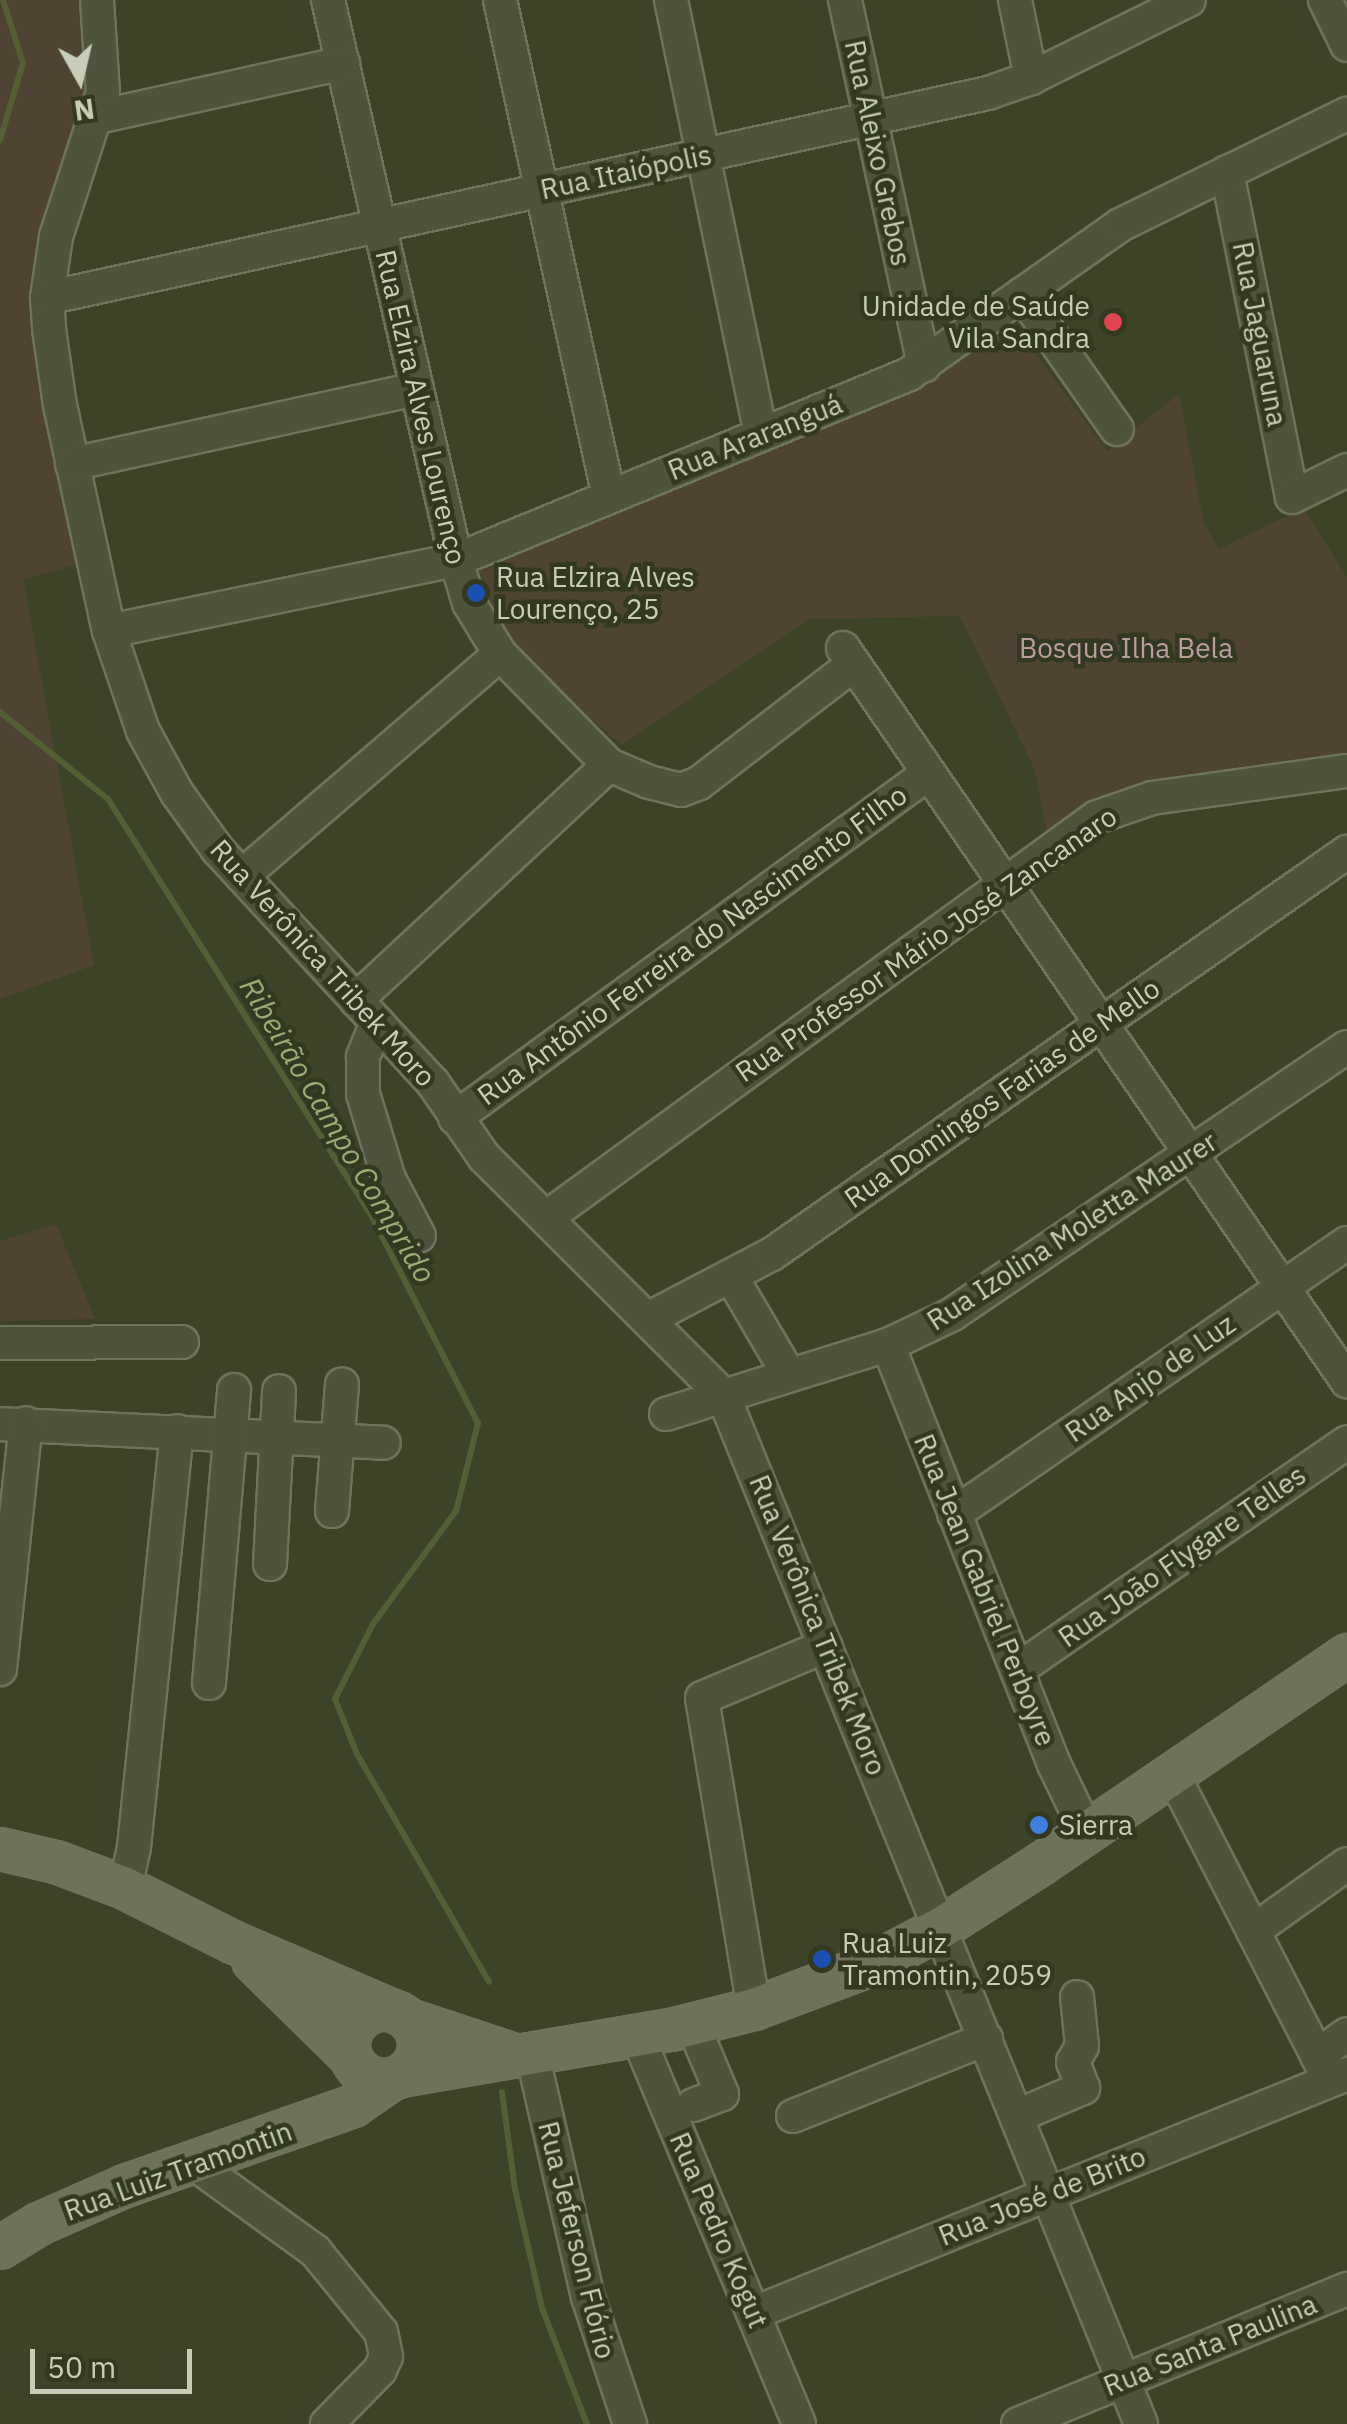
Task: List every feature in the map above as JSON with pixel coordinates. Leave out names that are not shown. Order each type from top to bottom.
[{"type":"main road","points":[[235,1942],[374,2069],[524,2054],[693,2025],[754,2008],[871,1965],[941,1928],[1347,1655]]},
{"type":"main road","points":[[0,1849],[56,1862],[126,1888],[235,1942],[405,2017],[419,2050],[374,2069]]},
{"type":"main road","points":[[374,2069],[348,2044],[356,2022],[377,2010],[524,2054]]},
{"type":"main road","name":"Rua Luiz Tramontin","points":[[0,2248],[80,2204],[304,2124],[374,2069]]},
{"type":"street","name":"Rua Verônica Tribek Moro","points":[[97,0],[104,70],[98,116],[56,237],[47,298],[54,366],[72,464],[109,631],[131,701],[160,762],[197,822],[242,876],[433,1083],[484,1157],[723,1394],[1141,2424]]},
{"type":"street","name":"Rua Elzira Alves Lourenço","points":[[328,0],[469,603],[500,654],[610,765]]},
{"type":"street","points":[[500,0],[609,497]]},
{"type":"street","points":[[671,0],[762,434]]},
{"type":"street","name":"Rua Aleixo Grebos","points":[[845,0],[924,366]]},
{"type":"street","points":[[1015,0],[1031,78]]},
{"type":"street","name":"Rua Itaiópolis","points":[[47,298],[988,93],[1031,78],[1189,0]]},
{"type":"street","points":[[1326,0],[1347,45]]},
{"type":"street","points":[[98,116],[342,62]]},
{"type":"street","name":"Rua Araranguá","points":[[109,631],[456,560],[762,434],[924,366],[1120,225],[1347,114]]},
{"type":"street","name":"Rua Jaguaruna","points":[[1227,172],[1292,496],[1347,470]]},
{"type":"street","points":[[1022,294],[1117,429]]},
{"type":"street","points":[[72,464],[417,389]]},
{"type":"street","points":[[242,876],[500,654]]},
{"type":"street","points":[[418,1236],[389,1180],[363,1094],[366,1011],[610,765],[659,785],[691,788],[849,656],[1347,1381]]},
{"type":"street","name":"Rua Professor Mário José Zancanaro","points":[[546,1218],[1097,817],[1134,802],[1347,771]]},
{"type":"street","name":"Rua Antônio Ferreira do Nascimento Filho","points":[[455,1118],[929,773]]},
{"type":"street","name":"Rua Domingos Farias de Mello","points":[[648,1319],[732,1278],[1347,852]]},
{"type":"street","name":"Rua Izolina Moletta Maurer","points":[[666,1414],[888,1345],[980,1298],[1347,1047]]},
{"type":"street","name":"Rua Anjo de Luz","points":[[954,1514],[1347,1243]]},
{"type":"street","points":[[732,1278],[789,1375]]},
{"type":"street","points":[[0,1343],[182,1342]]},
{"type":"street","name":"Rua Jean Gabriel Perboyre","points":[[888,1345],[1016,1670],[1088,1832]]},
{"type":"street","points":[[332,1511],[342,1384]]},
{"type":"street","points":[[208,1684],[234,1390]]},
{"type":"street","points":[[270,1564],[279,1391]]},
{"type":"street","points":[[0,1669],[13,1424],[384,1444]]},
{"type":"street","points":[[126,1888],[134,1847],[177,1432]]},
{"type":"street","name":"Rua João Flygare Telles","points":[[1016,1670],[1347,1442]]},
{"type":"street","points":[[754,2008],[702,1698],[826,1646]]},
{"type":"street","points":[[1173,1775],[1331,2070]]},
{"type":"street","points":[[1254,1932],[1347,1864]]},
{"type":"street","points":[[1017,2116],[1083,2088],[1073,2062],[1082,2046],[1077,1997]]},
{"type":"street","points":[[693,2025],[722,2094],[693,2104]]},
{"type":"street","name":"Rua José de Brito","points":[[754,2313],[1048,2193],[1331,2070],[1347,2034]]},
{"type":"street","name":"Rua Pedro Kogut","points":[[638,2037],[799,2424]]},
{"type":"street","points":[[793,2116],[986,2039]]},
{"type":"street","name":"Rua Jeferson Flório","points":[[524,2054],[588,2298],[630,2424]]},
{"type":"street","points":[[192,2162],[315,2251],[381,2332],[386,2356],[380,2370],[327,2424]]},
{"type":"street","name":"Rua Santa Paulina","points":[[1018,2424],[1347,2289]]},
{"type":"green space","points":[[0,0],[85,0],[91,86],[33,298],[40,395],[80,564],[23,579],[94,965],[0,999]]},
{"type":"green space","name":"Bosque Ilha Bela","points":[[1013,323],[1107,451],[1179,394],[1204,524],[1219,549],[1303,508],[1347,577],[1347,756],[1136,785],[1047,834],[1035,770],[960,616],[809,619],[621,745],[516,653],[471,568],[920,389]]},
{"type":"green space","points":[[56,1224],[95,1319],[0,1321],[0,1241]]},
{"type":"waterway","name":"Ribeirão Campo Comprido","points":[[0,140],[23,63],[3,0]]},
{"type":"waterway","name":"Ribeirão Campo Comprido","points":[[0,712],[108,799],[372,1217],[478,1423],[456,1511],[373,1624],[335,1699],[357,1754],[489,1982]]},
{"type":"waterway","name":"Ribeirão Campo Comprido","points":[[502,2092],[515,2189],[542,2308],[587,2424]]},
{"type":"place","name":"Unidade de Saúde Vila Sandra","points":[[1113,322]]},
{"type":"place","name":"Rua Elzira Alves Lourenço, 25","points":[[476,593]]},
{"type":"place","name":"Sierra","points":[[1039,1825]]},
{"type":"place","name":"Rua Luiz Tramontin, 2059","points":[[822,1959]]}]
